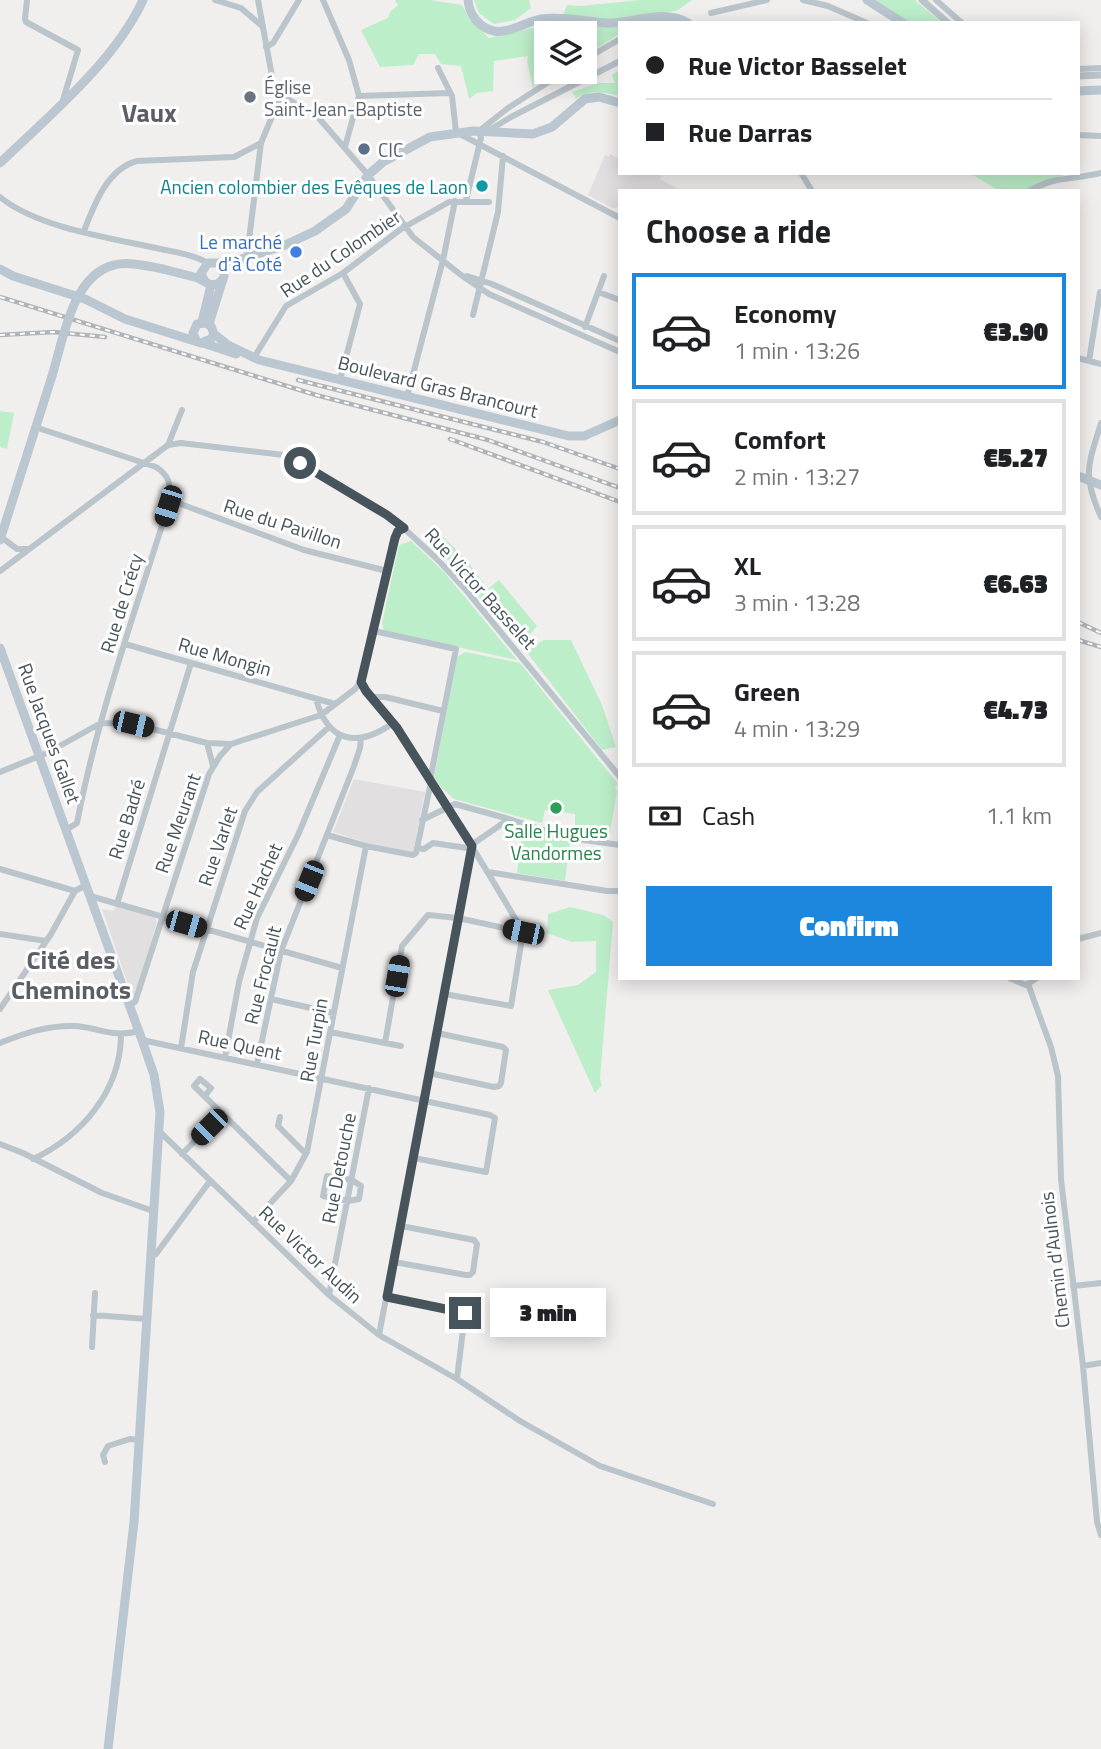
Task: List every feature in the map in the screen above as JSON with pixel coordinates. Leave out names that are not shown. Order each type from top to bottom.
[{"type":"main road","points":[[0,172],[1,162],[102,62],[134,19],[143,0]]},
{"type":"main road","points":[[468,0],[474,19],[494,31],[547,19],[618,22]]},
{"type":"main road","points":[[867,0],[900,21]]},
{"type":"main road","points":[[625,21],[666,16],[682,21]]},
{"type":"main road","points":[[1080,91],[1101,90]]},
{"type":"main road","points":[[0,269],[13,276],[85,299],[125,318],[170,332],[211,339],[208,327],[208,284],[201,275],[247,256],[291,243],[333,220],[346,209],[368,175],[383,162],[430,137],[456,132],[479,135],[539,133],[552,127],[585,99],[600,97],[618,102]]},
{"type":"main road","points":[[1,539],[76,301],[87,282],[100,271],[126,263],[166,270],[208,284],[218,284],[217,268]]},
{"type":"main road","points":[[166,270],[217,268]]},
{"type":"main road","points":[[197,337],[208,327],[217,268]]},
{"type":"main road","points":[[208,327],[223,342],[252,358]]},
{"type":"main road","points":[[197,337],[252,358]]},
{"type":"main road","name":"Boulevard Gras Brancourt","points":[[252,358],[569,436],[584,436],[618,421]]},
{"type":"main road","points":[[1080,477],[1101,485]]},
{"type":"main road","name":"Rue Jacques Gallet","points":[[0,648],[141,1035],[158,1097],[160,1132],[139,1440],[122,1639],[108,1749]]},
{"type":"street","points":[[27,0],[24,19],[26,22],[78,50],[63,100]]},
{"type":"street","points":[[215,0],[241,8],[262,26]]},
{"type":"street","points":[[258,0],[272,82],[281,95],[314,113],[345,147],[413,237],[461,275],[618,340]]},
{"type":"street","points":[[266,47],[273,43],[299,0]]},
{"type":"street","points":[[323,0],[349,60],[359,96],[345,147]]},
{"type":"street","points":[[710,13],[768,0]]},
{"type":"street","points":[[803,0],[828,6],[862,21]]},
{"type":"street","points":[[922,0],[946,21]]},
{"type":"street","points":[[936,0],[960,21]]},
{"type":"street","points":[[597,52],[618,40]]},
{"type":"street","points":[[479,135],[618,62]]},
{"type":"street","points":[[438,68],[452,96],[456,132]]},
{"type":"street","points":[[1080,69],[1101,68]]},
{"type":"street","points":[[1080,76],[1101,75]]},
{"type":"street","points":[[466,200],[479,135],[508,108],[546,84]]},
{"type":"street","points":[[359,96],[449,93]]},
{"type":"street","points":[[247,256],[261,143],[281,95]]},
{"type":"street","points":[[479,135],[503,156],[618,217]]},
{"type":"street","points":[[1080,135],[1101,136]]},
{"type":"street","points":[[84,231],[97,198],[124,164],[137,161],[234,157],[261,143]]},
{"type":"street","points":[[473,315],[498,212],[503,156]]},
{"type":"street","points":[[1034,189],[1056,179],[1101,173]]},
{"type":"street","points":[[0,197],[18,210],[36,217],[131,243],[197,256],[217,268]]},
{"type":"street","points":[[407,397],[443,260],[455,201]]},
{"type":"street","name":"Rue du Colombier","points":[[252,358],[286,306],[343,273],[405,226],[449,202],[489,202]]},
{"type":"street","points":[[340,380],[360,304],[343,273]]},
{"type":"street","points":[[582,335],[604,276]]},
{"type":"street","points":[[481,284],[618,351]]},
{"type":"street","points":[[598,292],[618,299]]},
{"type":"street","points":[[1089,361],[1100,292]]},
{"type":"street","points":[[1080,359],[1101,364]]},
{"type":"street","points":[[0,570],[168,445],[182,410]]},
{"type":"street","points":[[1101,423],[1087,472],[1091,494],[1101,517]]},
{"type":"street","points":[[35,427],[146,463],[166,474],[170,485],[170,500]]},
{"type":"street","name":"Rue Victor Basselet","points":[[168,445],[181,443],[285,455],[387,515],[437,559],[466,590],[618,775]]},
{"type":"street","name":"Rue du Pavillon","points":[[170,500],[304,550],[387,571]]},
{"type":"street","name":"Rue de Crécy","points":[[66,830],[77,823],[101,723],[170,500]]},
{"type":"street","points":[[0,772],[39,756],[101,723],[133,724],[207,743],[231,744],[321,715],[361,682],[396,534],[404,528]]},
{"type":"street","points":[[1,539],[17,549],[29,549]]},
{"type":"street","points":[[327,835],[413,855],[417,848],[456,649],[374,631]]},
{"type":"street","name":"Rue Mongin","points":[[125,644],[335,704]]},
{"type":"street","name":"Rue Badré","points":[[117,904],[191,663]]},
{"type":"street","points":[[361,682],[393,723],[448,807],[523,932],[511,1006],[444,993]]},
{"type":"street","points":[[371,697],[386,697],[443,711]]},
{"type":"street","points":[[316,698],[321,715],[329,727],[340,734],[361,739],[378,733],[393,723]]},
{"type":"street","name":"Rue Varlet","points":[[181,1048],[193,972],[248,804],[257,792],[329,727]]},
{"type":"street","name":"Rue Hachet","points":[[225,1057],[249,942],[260,911],[298,835],[340,734]]},
{"type":"street","name":"Rue Frocault","points":[[257,1064],[281,951],[359,752],[361,739]]},
{"type":"street","points":[[207,743],[213,766]]},
{"type":"street","name":"Rue Meurant","points":[[130,1004],[135,1002],[213,766],[231,744]]},
{"type":"street","points":[[422,820],[456,804],[569,838],[618,845]]},
{"type":"street","points":[[417,848],[424,849],[433,843],[467,848],[509,819]]},
{"type":"street","name":"Rue Turpin","points":[[253,1222],[291,1181],[307,1152],[366,846]]},
{"type":"street","points":[[379,1335],[472,846]]},
{"type":"street","points":[[0,869],[75,891]]},
{"type":"street","points":[[488,872],[618,891]]},
{"type":"street","points":[[0,1009],[46,941],[75,891],[86,885]]},
{"type":"street","points":[[90,897],[342,968]]},
{"type":"street","points":[[384,1043],[405,942],[428,915],[458,918],[523,932]]},
{"type":"street","points":[[1080,938],[1101,933]]},
{"type":"street","points":[[0,934],[46,941]]},
{"type":"street","points":[[1013,980],[1021,984],[1035,980]]},
{"type":"street","name":"Chemin d'Aulnois","points":[[1028,984],[1051,1047],[1058,1076],[1061,1179],[1101,1534]]},
{"type":"street","points":[[271,999],[333,1013]]},
{"type":"street","points":[[0,1043],[29,1031],[53,1026],[77,1027],[121,1036],[141,1035]]},
{"type":"street","points":[[330,1032],[401,1046]]},
{"type":"street","points":[[429,1073],[499,1086],[501,1083],[505,1048],[437,1033]]},
{"type":"street","name":"Rue Quent","points":[[141,1035],[181,1048],[494,1116],[486,1172],[414,1158]]},
{"type":"street","points":[[33,1159],[49,1152],[79,1130],[105,1097],[120,1052],[121,1036]]},
{"type":"street","name":"Rue Detouche","points":[[329,1295],[369,1088]]},
{"type":"street","points":[[205,1096],[291,1181]]},
{"type":"street","points":[[183,1154],[222,1113]]},
{"type":"street","points":[[280,1117],[278,1126],[307,1152]]},
{"type":"street","name":"Rue Victor Audin","points":[[160,1132],[329,1295],[379,1335],[600,1466],[713,1504]]},
{"type":"street","points":[[0,1144],[102,1194],[153,1211]]},
{"type":"street","points":[[327,1176],[352,1180],[362,1188],[359,1199],[348,1201],[322,1195],[327,1176]]},
{"type":"street","points":[[151,1256],[156,1254],[210,1181]]},
{"type":"street","points":[[394,1262],[468,1276],[473,1272],[476,1242],[401,1226]]},
{"type":"street","points":[[1073,1286],[1101,1283]]},
{"type":"street","points":[[92,1348],[95,1293]]},
{"type":"street","points":[[387,1297],[465,1313],[457,1379]]},
{"type":"street","points":[[93,1315],[147,1319]]},
{"type":"street","points":[[1083,1366],[1101,1363]]},
{"type":"street","points":[[105,1462],[103,1455],[108,1446],[139,1440]]},
{"type":"shaded area","points":[[610,154],[618,158],[618,175],[662,175],[660,179],[678,189],[618,189],[618,207],[612,208],[588,195],[605,155],[609,157]]},
{"type":"shaded area","points":[[354,779],[425,792],[413,852],[367,843],[333,832]]},
{"type":"shaded area","points":[[115,905],[154,917],[157,922],[135,996],[132,996],[102,909],[114,911]]},
{"type":"green space","points":[[395,0],[430,0],[462,5],[469,18],[489,38],[534,27],[536,84],[533,88],[528,56],[494,61],[493,91],[477,93],[469,99],[461,66],[441,64],[435,54],[419,54],[413,65],[380,67],[361,30],[388,18],[398,5]]},
{"type":"green space","points":[[474,0],[529,0],[531,8],[515,20],[494,24],[479,13]]},
{"type":"green space","points":[[639,0],[692,0],[678,10],[618,21],[618,35],[597,48],[597,21],[561,21],[567,5]]},
{"type":"green space","points":[[874,0],[915,0],[940,21],[907,21]]},
{"type":"green space","points":[[618,71],[618,96],[597,93],[576,99],[572,92],[598,83],[615,83],[612,75]]},
{"type":"green space","points":[[973,175],[1064,175],[1043,189],[996,189]]},
{"type":"green space","points":[[0,411],[14,413],[7,449],[0,447]]},
{"type":"green space","points":[[443,537],[463,556],[488,589],[499,580],[537,626],[521,645],[429,541]]},
{"type":"green space","points":[[411,541],[444,572],[517,660],[384,631],[382,623],[399,545]]},
{"type":"green space","points":[[544,640],[571,640],[602,705],[616,747],[602,750],[526,651]]},
{"type":"green space","points":[[465,652],[520,663],[618,784],[615,787],[617,791],[609,838],[575,833],[575,814],[545,810],[542,823],[454,799],[441,787],[434,777],[457,657]]},
{"type":"green space","points":[[532,828],[570,842],[565,881],[517,873],[523,830],[529,831]]},
{"type":"green space","points":[[570,907],[603,915],[613,922],[600,1079],[602,1085],[595,1093],[548,990],[578,985],[596,972],[596,941],[572,942],[547,933],[548,914]]},
{"type":"railway","points":[[0,297],[316,395],[488,440],[618,487]]},
{"type":"railway","points":[[0,335],[54,332],[105,337]]},
{"type":"railway","points":[[298,380],[543,442],[618,468]]},
{"type":"railway","points":[[450,439],[618,501]]},
{"type":"railway","points":[[1080,623],[1101,633]]},
{"type":"railway","points":[[1080,641],[1101,647]]},
{"type":"place","name":"Église Saint-Jean-Baptiste","points":[[250,97]]},
{"type":"place","name":"CIC","points":[[364,149]]},
{"type":"place","name":"Ancien colombier des Evêques de Laon","points":[[482,186]]},
{"type":"place","name":"Le marché d'à Coté","points":[[296,252]]},
{"type":"place","name":"Salle Hugues Vandormes","points":[[556,808]]},
{"type":"district","name":"Vaux","points":[[149,112]]},
{"type":"district","name":"Cité des Cheminots","points":[[71,974]]},
{"type":"route","points":[[300,463],[404,528],[396,534],[361,682],[397,728],[472,846],[387,1297],[465,1313]]}]
